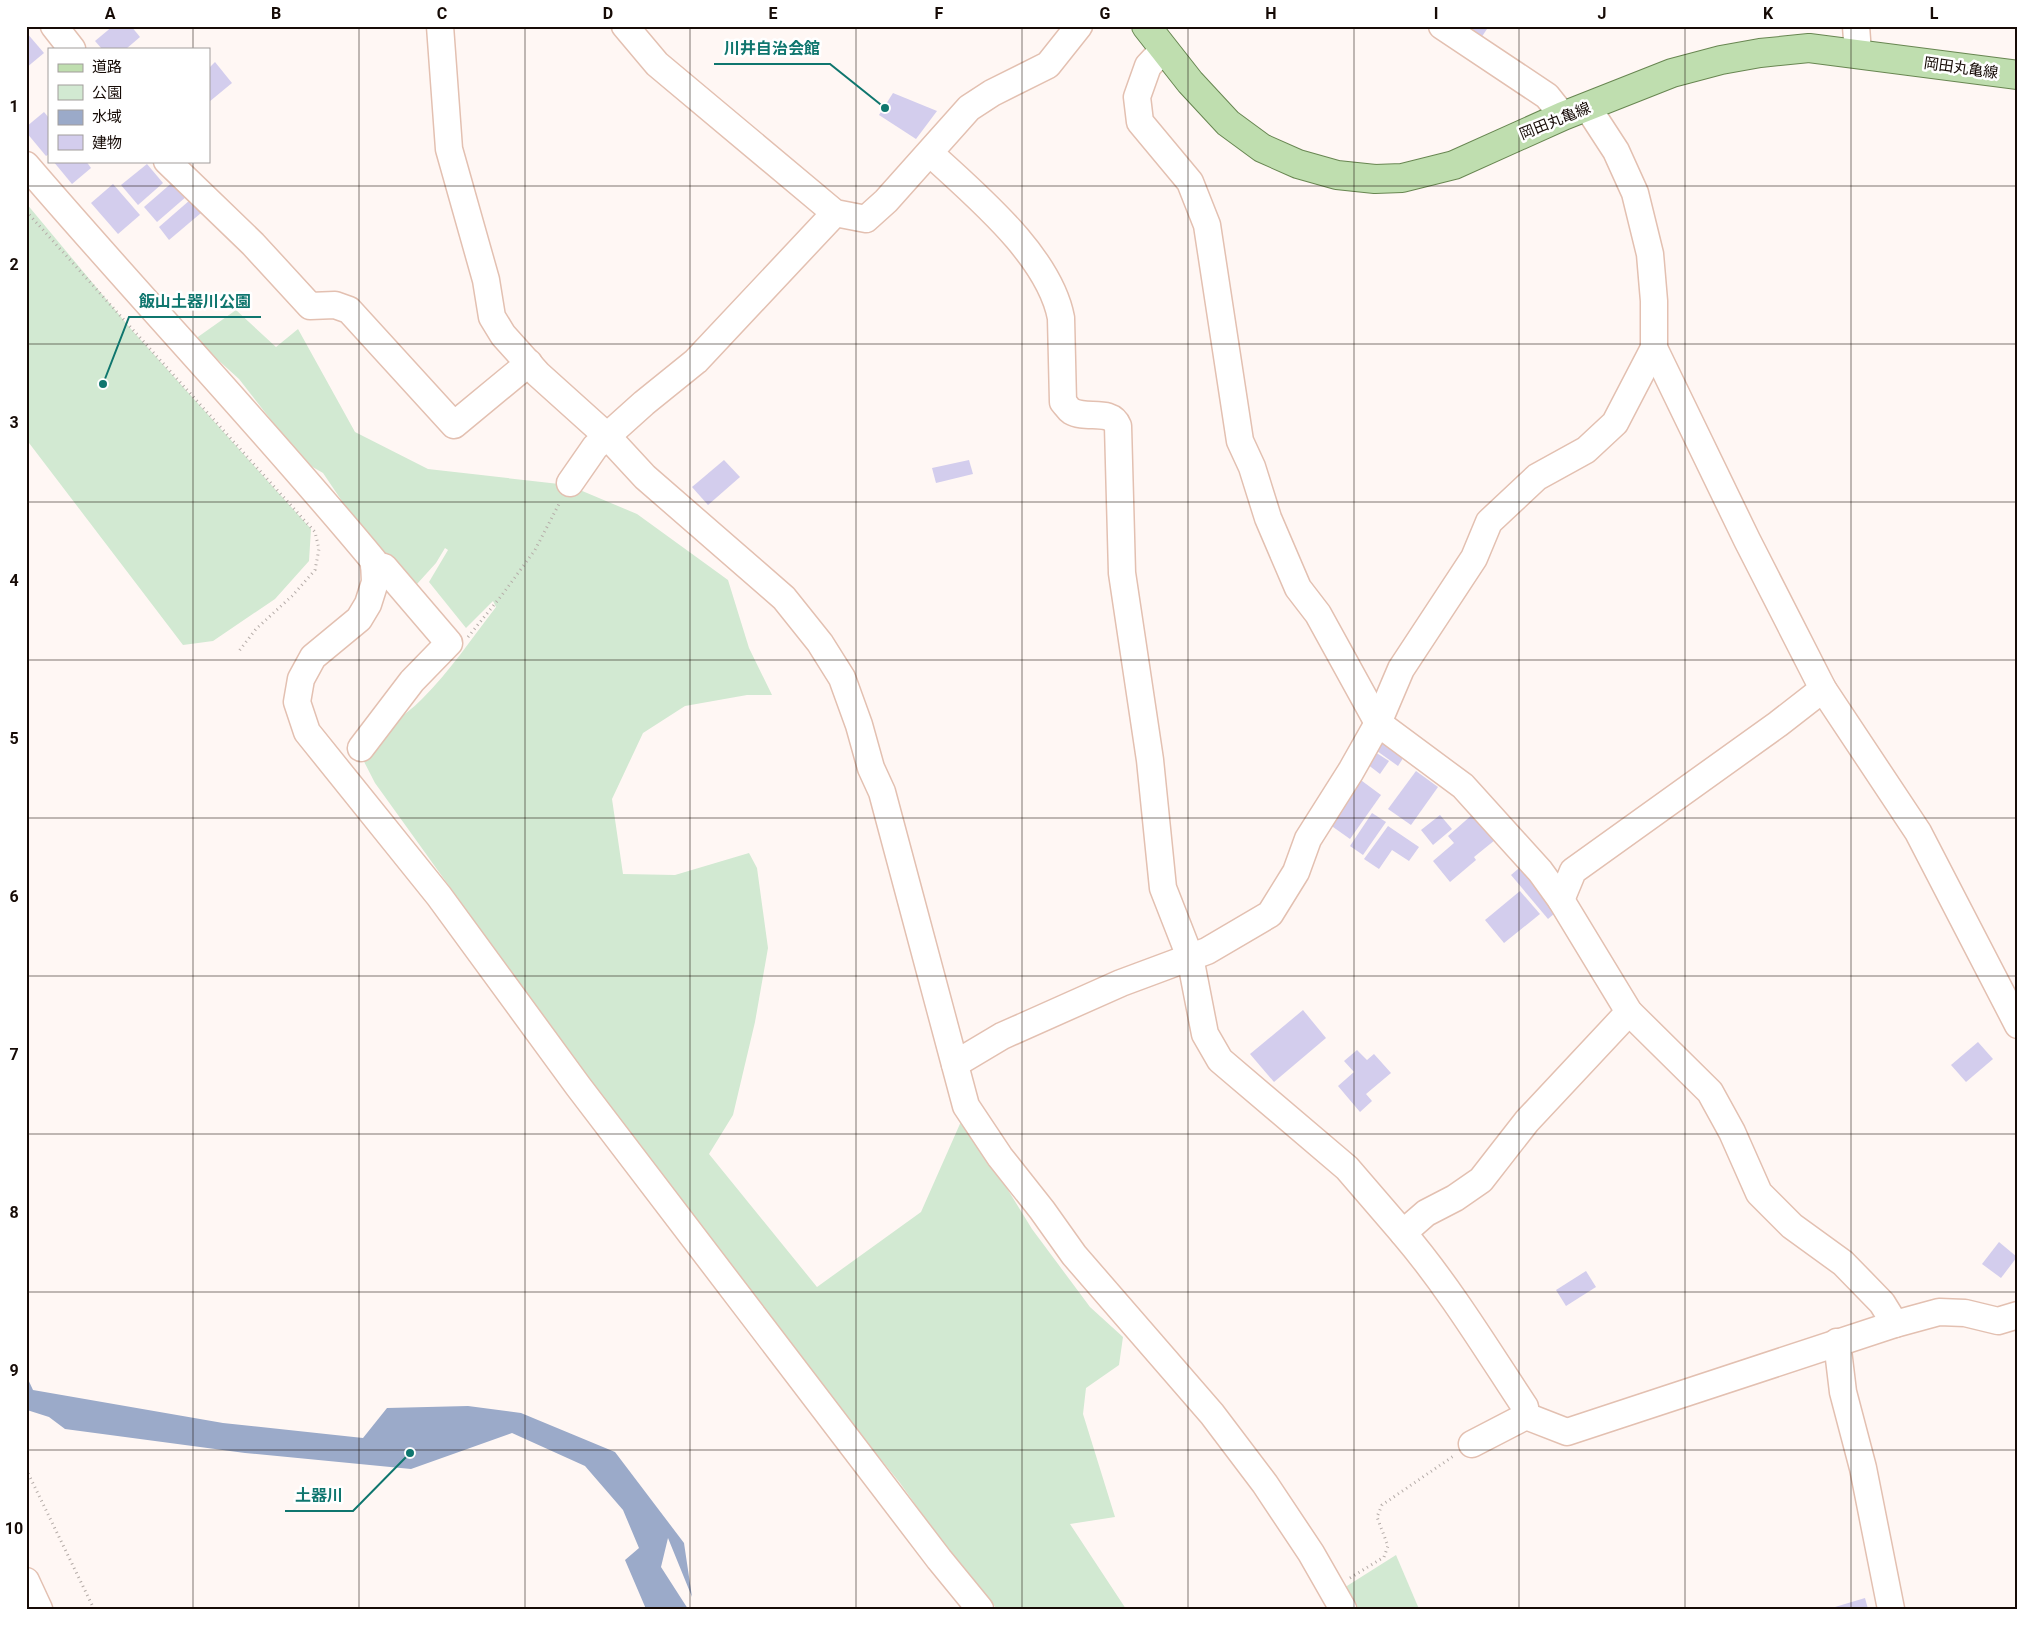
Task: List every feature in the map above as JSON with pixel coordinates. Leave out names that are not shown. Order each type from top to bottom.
[{"type":"main road","name":"岡田丸亀線","points":[[1146,26],[1163,50],[1228,123],[1262,148],[1298,164],[1337,175],[1375,179],[1402,178],[1454,165],[1672,72],[1760,53],[1809,48],[2018,75]]},
{"type":"street","points":[[54,26],[71,48]]},
{"type":"street","points":[[440,26],[449,149],[486,280],[492,317],[503,335],[529,363],[608,437],[645,478],[784,598],[820,644],[842,678],[859,724],[871,768],[882,792],[966,1106],[1000,1158],[1042,1210],[1074,1255],[1212,1414],[1265,1484],[1311,1553],[1338,1599]]},
{"type":"street","points":[[625,26],[657,64],[835,213],[866,219],[886,201],[930,153],[946,131],[969,108],[992,93],[1048,65],[1079,26]]},
{"type":"street","points":[[1442,26],[1547,96],[1575,112],[1616,151],[1635,193],[1650,254],[1654,301],[1654,348],[1822,689],[1918,832],[2018,1025]]},
{"type":"street","points":[[1856,26],[1858,53]]},
{"type":"street","points":[[1163,50],[1148,66],[1137,96],[1140,122],[1190,182],[1207,226],[1240,441],[1252,467],[1268,518],[1298,588],[1318,614],[1378,723],[1463,786],[1540,872],[1561,900],[1629,1012],[1710,1092],[1732,1132],[1759,1193],[1792,1226],[1843,1263],[1882,1303],[1895,1324]]},
{"type":"street","points":[[930,153],[1020,240],[1059,304],[1063,402],[1071,411],[1089,416],[1109,416],[1115,420],[1118,426],[1122,573],[1150,760],[1163,888],[1190,957],[1205,1034],[1220,1060],[1348,1168],[1423,1256],[1525,1407],[1526,1416]]},
{"type":"street","points":[[168,162],[253,244],[310,306],[335,305],[349,310],[454,425],[529,363]]},
{"type":"street","points":[[26,165],[101,252],[257,422],[374,561],[375,582],[368,604],[359,619],[313,657],[301,679],[297,702],[307,732],[439,896],[578,1086],[927,1544],[980,1609]]},
{"type":"street","points":[[570,483],[595,447],[644,403],[696,362],[835,213]]},
{"type":"street","points":[[954,1064],[1002,1036],[1120,983],[1207,950],[1270,914],[1296,872],[1308,839],[1351,771],[1378,723],[1401,669],[1474,558],[1489,522],[1537,477],[1586,450],[1615,423],[1654,348]]},
{"type":"street","points":[[361,748],[412,681],[449,643],[384,567],[374,565]]},
{"type":"street","points":[[1561,900],[1573,871],[1778,724],[1822,689]]},
{"type":"street","points":[[1403,1233],[1426,1213],[1455,1198],[1480,1180],[1527,1121],[1629,1012]]},
{"type":"street","points":[[1472,1444],[1526,1416],[1567,1432],[1837,1342],[1939,1312],[1965,1313],[1998,1321],[2018,1315]]},
{"type":"street","points":[[1837,1342],[1843,1392],[1862,1468],[1891,1609]]},
{"type":"street","points":[[26,1581],[39,1609]]},
{"type":"path","points":[[26,211],[315,532],[319,549],[315,570],[292,596],[256,629],[239,651]]},
{"type":"path","points":[[471,635],[535,550],[570,483]]},
{"type":"path","points":[[1338,1599],[1384,1557],[1388,1546],[1377,1517],[1382,1505],[1472,1444]]},
{"type":"path","points":[[26,1469],[94,1609]]},
{"type":"green space","points":[[26,203],[131,329],[311,529],[309,561],[275,599],[213,641],[183,645],[26,439]]},
{"type":"green space","points":[[236,310],[276,347],[298,329],[355,432],[428,469],[568,485],[637,514],[728,580],[749,648],[772,695],[747,695],[685,706],[643,733],[612,799],[623,874],[675,875],[749,853],[757,868],[768,948],[755,1022],[733,1115],[709,1154],[817,1287],[921,1212],[963,1117],[1032,1229],[1090,1307],[1123,1337],[1119,1365],[1086,1388],[1083,1414],[1115,1517],[1070,1524],[1126,1609],[997,1609],[950,1553],[900,1483],[711,1250],[375,783],[356,746],[399,719],[415,706],[451,666],[496,607],[493,601],[466,628],[429,582],[448,550],[445,548],[436,563],[417,584],[382,559],[361,535],[346,507],[323,473],[304,462],[239,379],[195,339]]},
{"type":"green space","points":[[1396,1555],[1419,1609],[1348,1609],[1339,1591]]},
{"type":"water","points":[[26,1375],[33,1390],[223,1423],[363,1438],[387,1408],[468,1406],[521,1413],[615,1452],[684,1543],[692,1597],[668,1538],[661,1567],[688,1609],[646,1609],[625,1560],[639,1548],[623,1510],[585,1466],[512,1433],[411,1469],[245,1453],[65,1429],[49,1417],[27,1410]]},
{"type":"building","points":[[113,26],[131,26],[140,37],[127,48],[101,48],[95,41]]},
{"type":"building","points":[[1464,26],[1489,26],[1481,38]]},
{"type":"building","points":[[26,32],[44,53],[26,68]]},
{"type":"building","points":[[215,62],[232,83],[210,101],[210,67]]},
{"type":"building","points":[[893,93],[937,111],[916,139],[879,115]]},
{"type":"building","points":[[44,112],[48,117],[48,155],[46,156],[26,132],[26,127]]},
{"type":"building","points":[[54,162],[87,162],[91,168],[72,184]]},
{"type":"building","points":[[147,164],[163,183],[138,205],[121,185]]},
{"type":"building","points":[[174,181],[187,196],[157,222],[144,207]]},
{"type":"building","points":[[113,184],[140,215],[118,234],[91,203]]},
{"type":"building","points":[[190,200],[201,213],[169,240],[159,227]]},
{"type":"building","points":[[724,460],[740,477],[708,505],[692,487]]},
{"type":"building","points":[[969,460],[973,474],[936,483],[932,468]]},
{"type":"building","points":[[1386,738],[1407,752],[1398,766],[1377,751]]},
{"type":"building","points":[[1375,752],[1389,761],[1380,774],[1367,764]]},
{"type":"building","points":[[1416,771],[1438,787],[1411,825],[1388,809]]},
{"type":"building","points":[[1358,778],[1381,795],[1350,839],[1326,822]]},
{"type":"building","points":[[1372,813],[1386,822],[1363,855],[1350,846]]},
{"type":"building","points":[[1473,814],[1495,840],[1474,857],[1476,860],[1450,882],[1433,861],[1454,843],[1448,836]]},
{"type":"building","points":[[1440,815],[1452,829],[1433,845],[1421,830]]},
{"type":"building","points":[[1388,826],[1419,847],[1409,861],[1392,850],[1379,869],[1364,859]]},
{"type":"building","points":[[1525,863],[1562,907],[1548,919],[1511,875]]},
{"type":"building","points":[[1520,891],[1540,914],[1504,943],[1485,920]]},
{"type":"building","points":[[1303,1010],[1326,1038],[1274,1082],[1250,1054]]},
{"type":"building","points":[[1978,1042],[1993,1059],[1966,1082],[1951,1065]]},
{"type":"building","points":[[1357,1050],[1367,1060],[1374,1054],[1391,1073],[1366,1094],[1372,1101],[1360,1112],[1338,1086],[1354,1072],[1344,1061]]},
{"type":"building","points":[[1999,1242],[2017,1257],[2001,1278],[1982,1264]]},
{"type":"building","points":[[1586,1271],[1596,1287],[1566,1306],[1556,1290]]},
{"type":"building","points":[[1865,1598],[1868,1609],[1835,1609],[1835,1607]]},
{"type":"place","name":"川井自治会館","points":[[885,108]]},
{"type":"place","name":"飯山土器川公園","points":[[103,384]]},
{"type":"place","name":"土器川","points":[[410,1453]]}]
